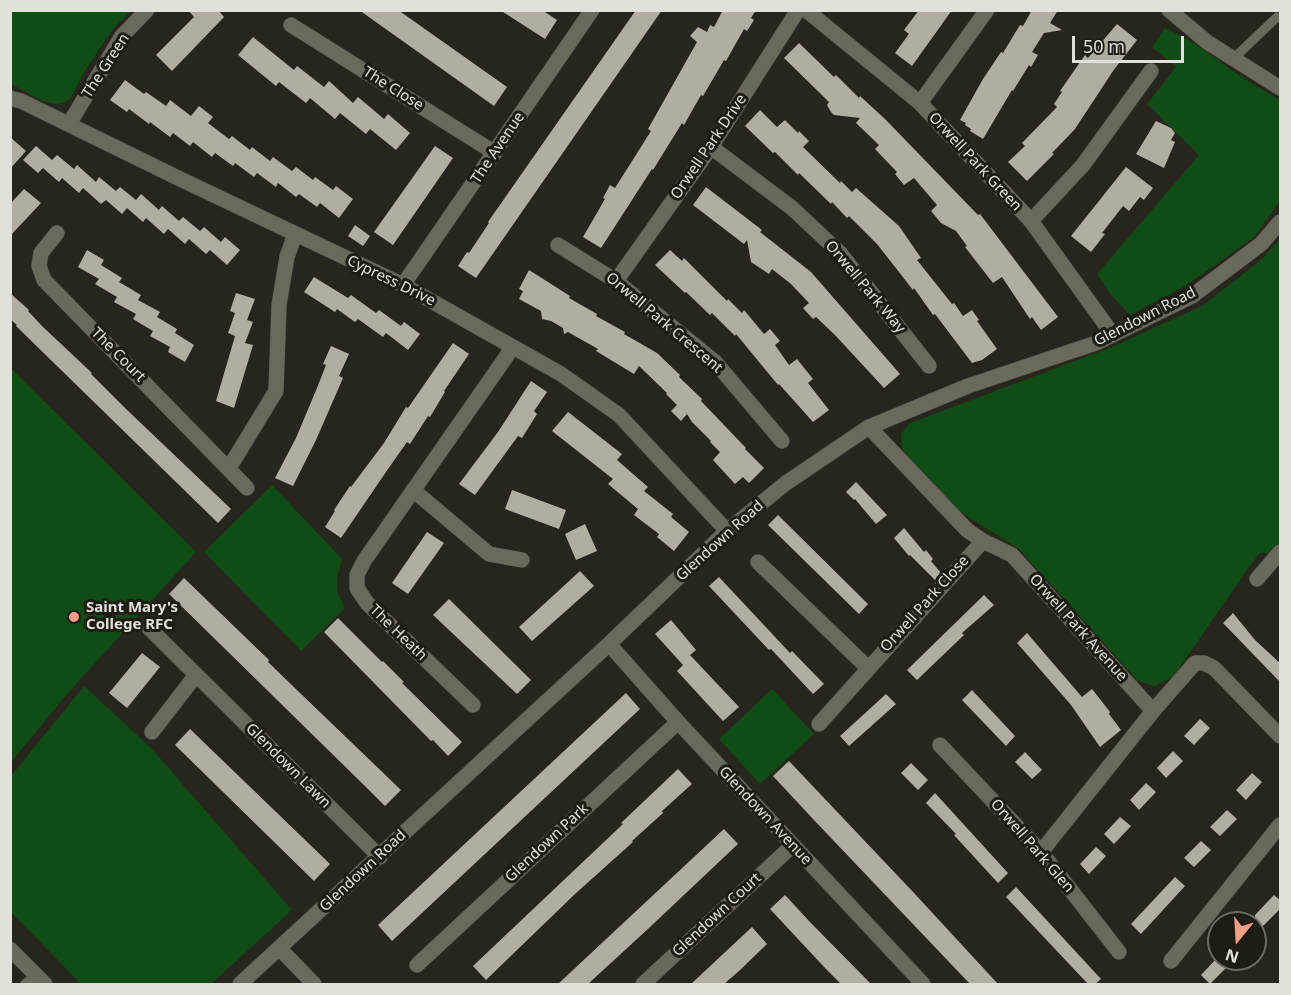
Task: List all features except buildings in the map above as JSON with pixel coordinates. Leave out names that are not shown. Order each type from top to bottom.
[{"type":"street","name":"The Green","points":[[69,124],[122,36],[147,10]]},
{"type":"street","name":"The Avenue","points":[[403,285],[592,10]]},
{"type":"street","name":"Orwell Park Drive","points":[[616,281],[711,147],[798,10]]},
{"type":"street","name":"Orwell Park Green","points":[[806,10],[920,103],[1031,221],[1113,335]]},
{"type":"street","name":"Orwell Park Green","points":[[920,103],[987,10]]},
{"type":"street","points":[[1169,10],[1207,42],[1281,88]]},
{"type":"street","name":"The Close","points":[[291,25],[495,153]]},
{"type":"street","name":"Orwell Park Green","points":[[1031,221],[1083,165],[1151,71]]},
{"type":"street","name":"Cypress Drive","points":[[10,98],[21,100],[403,285],[561,374],[618,415],[727,531]]},
{"type":"street","name":"Orwell Park Way","points":[[711,147],[792,208],[840,253],[929,366]]},
{"type":"street","name":"Glendown Road","points":[[240,984],[609,644],[727,531],[786,483],[869,427],[968,386],[1096,343],[1192,296],[1262,244],[1281,222]]},
{"type":"street","name":"The Court","points":[[57,233],[41,253],[39,266],[44,280],[247,488]]},
{"type":"street","points":[[229,468],[276,391],[279,305],[287,256],[295,234]]},
{"type":"street","name":"Orwell Park Crescent","points":[[558,245],[616,281],[715,362],[782,441]]},
{"type":"street","name":"The Heath","points":[[473,705],[367,603],[357,588],[357,575],[364,561],[513,347]]},
{"type":"street","name":"Orwell Park Avenue","points":[[869,427],[967,530],[983,541],[1012,555],[1153,711]]},
{"type":"street","points":[[413,490],[489,554],[522,560]]},
{"type":"street","name":"Orwell Park Close","points":[[819,724],[983,541]]},
{"type":"street","points":[[1257,579],[1281,552]]},
{"type":"street","points":[[758,562],[868,668]]},
{"type":"street","name":"Glendown Lawn","points":[[148,628],[380,857]]},
{"type":"street","name":"Glendown Avenue","points":[[609,644],[792,846],[922,984]]},
{"type":"street","points":[[1041,852],[1153,711],[1195,663],[1204,663],[1214,668],[1281,736]]},
{"type":"street","points":[[152,732],[196,675]]},
{"type":"street","name":"Glendown Park","points":[[417,965],[678,722]]},
{"type":"street","name":"Orwell Park Glen","points":[[940,745],[1041,852],[1119,952]]},
{"type":"street","points":[[1171,961],[1281,825]]},
{"type":"street","name":"Glendown Court","points":[[643,984],[792,846]]},
{"type":"street","points":[[279,948],[314,984]]},
{"type":"street","points":[[10,949],[35,981]]},
{"type":"lane","points":[[1233,59],[1277,17],[1281,18]]},
{"type":"green space","points":[[10,11],[131,11],[113,29],[86,69],[71,98],[63,103],[53,104],[42,101],[11,84]]},
{"type":"green space","points":[[1165,28],[1191,41],[1243,78],[1280,100],[1280,201],[1254,237],[1187,285],[1130,315],[1111,295],[1097,274],[1199,155],[1147,104],[1176,67],[1152,47]]},
{"type":"green space","points":[[1280,239],[1280,542],[1270,553],[1260,553],[1174,676],[1155,686],[1138,681],[1019,549],[962,513],[921,473],[902,448],[901,434],[910,423],[1112,347],[1202,306],[1261,260]]},
{"type":"green space","name":"Saint Mary's College RFC","points":[[11,368],[196,552],[67,694],[11,762]]},
{"type":"green space","points":[[272,485],[342,559],[337,578],[337,591],[345,608],[301,651],[204,552]]},
{"type":"green space","points":[[84,686],[152,749],[292,910],[211,984],[81,984],[11,912],[11,776]]},
{"type":"green space","points":[[772,689],[814,734],[760,784],[719,739]]},
{"type":"place","name":"Saint Mary's College RFC","points":[[74,617]]}]
